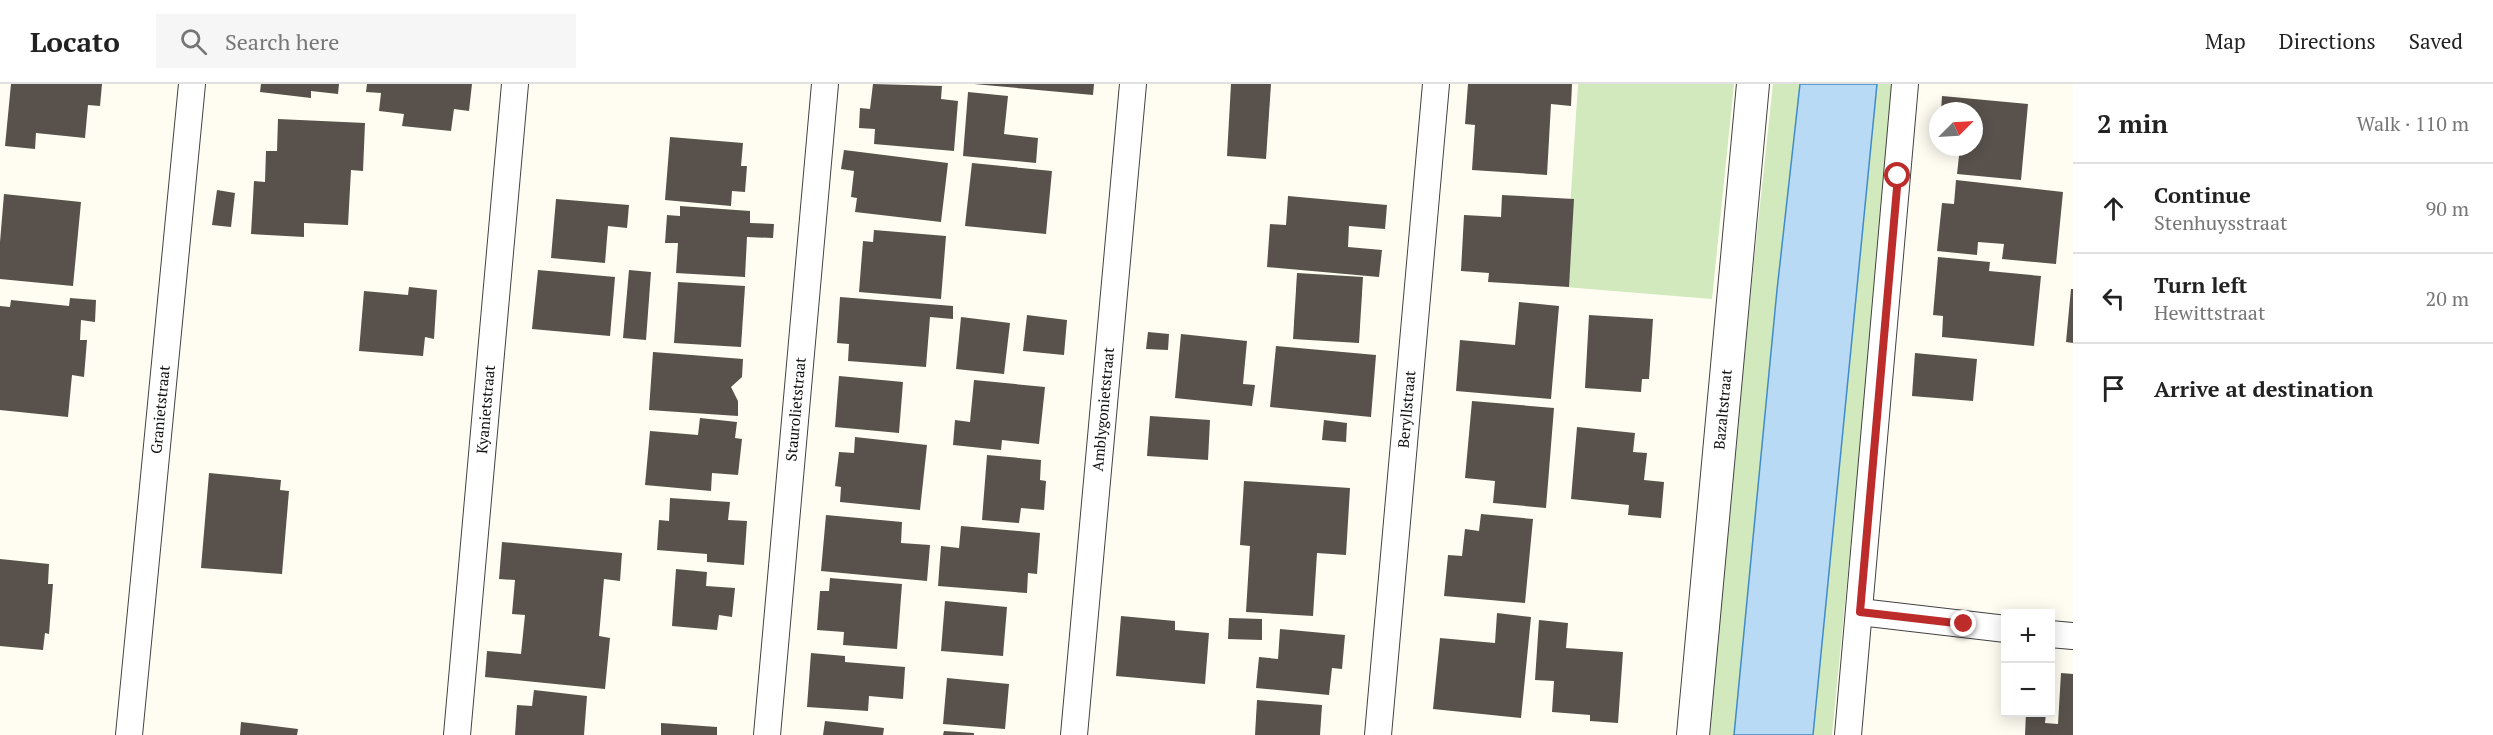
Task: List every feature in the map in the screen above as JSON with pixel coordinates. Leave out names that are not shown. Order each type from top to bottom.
[{"type":"street","name":"Granietstraat","points":[[129,735],[192,84]]},
{"type":"street","name":"Kyanietstraat","points":[[457,735],[515,84]]},
{"type":"street","name":"Staurolietstraat","points":[[767,735],[825,84]]},
{"type":"street","name":"Amblygonietstraat","points":[[1074,735],[1133,84]]},
{"type":"street","name":"Beryllstraat","points":[[1378,735],[1436,84]]},
{"type":"street","name":"Bazaltstraat","points":[[1693,735],[1753,84]]},
{"type":"street","points":[[1848,735],[1905,84]]},
{"type":"street","points":[[1860,612],[2001,628]]},
{"type":"street","points":[[2055,634],[2073,636]]},
{"type":"green space","points":[[1578,84],[1734,84],[1712,299],[1565,287]]},
{"type":"green space","points":[[1773,84],[1800,84],[1777,290],[1734,735],[1709,735],[1751,289]]},
{"type":"green space","points":[[1877,84],[1896,84],[1832,735],[1813,735]]},
{"type":"water","points":[[1800,84],[1877,84],[1813,735],[1734,735],[1777,290]]},
{"type":"building","points":[[11,84],[102,84],[100,106],[88,105],[85,138],[36,133],[35,149],[5,146]]},
{"type":"building","points":[[261,84],[339,84],[338,94],[311,91],[311,98],[260,92]]},
{"type":"building","points":[[367,84],[472,84],[469,111],[454,109],[451,131],[402,126],[404,114],[379,111],[381,93],[366,92]]},
{"type":"building","points":[[873,84],[942,86],[941,99],[958,101],[954,151],[874,144],[875,129],[859,128],[860,108],[870,109]]},
{"type":"building","points":[[974,84],[1094,84],[1093,95]]},
{"type":"building","points":[[1231,84],[1271,84],[1266,159],[1227,156]]},
{"type":"building","points":[[1468,84],[1572,84],[1571,106],[1551,104],[1547,175],[1472,170],[1475,125],[1465,124]]},
{"type":"building","points":[[968,92],[1008,96],[1004,134],[1038,138],[1036,163],[963,156]]},
{"type":"building","points":[[1942,96],[2028,104],[2021,180],[1957,174],[1959,156],[1983,156],[1983,102],[1942,102]]},
{"type":"building","points":[[278,119],[365,123],[363,171],[351,170],[348,225],[304,223],[304,237],[251,234],[254,181],[265,182],[266,151],[277,151]]},
{"type":"building","points":[[670,137],[743,143],[741,166],[747,166],[745,192],[732,191],[731,206],[665,200]]},
{"type":"building","points":[[844,150],[948,163],[941,222],[855,212],[857,198],[851,197],[854,171],[841,169]]},
{"type":"building","points":[[972,163],[1052,171],[1046,234],[965,226]]},
{"type":"building","points":[[1956,180],[2063,192],[2056,264],[2002,259],[2004,244],[1978,242],[1977,255],[1937,251],[1942,203],[1954,204]]},
{"type":"building","points":[[217,190],[235,193],[231,227],[212,225]]},
{"type":"building","points":[[4,194],[81,202],[73,286],[0,279]]},
{"type":"building","points":[[1502,195],[1574,199],[1569,287],[1488,282],[1489,273],[1461,271],[1464,215],[1501,217]]},
{"type":"building","points":[[1288,196],[1387,205],[1385,229],[1349,226],[1348,247],[1382,250],[1379,277],[1267,267],[1270,224],[1286,225]]},
{"type":"building","points":[[556,199],[629,205],[627,228],[608,226],[605,263],[551,258]]},
{"type":"building","points":[[680,206],[750,211],[750,223],[774,224],[773,238],[747,237],[745,277],[676,273],[678,243],[665,243],[667,215],[680,216]]},
{"type":"building","points":[[874,230],[946,236],[941,299],[859,292],[863,241],[873,242]]},
{"type":"building","points":[[1938,257],[1990,262],[1989,271],[2041,276],[2034,346],[1942,337],[1943,316],[1933,315]]},
{"type":"building","points":[[538,270],[615,277],[610,336],[532,329]]},
{"type":"building","points":[[629,270],[651,272],[646,340],[623,338]]},
{"type":"building","points":[[1297,273],[1363,277],[1359,343],[1293,339]]},
{"type":"building","points":[[678,282],[745,286],[741,347],[674,343]]},
{"type":"building","points":[[409,287],[437,290],[434,339],[425,337],[423,356],[359,351],[364,291],[408,295]]},
{"type":"building","points":[[2071,289],[2073,289],[2073,343],[2066,342]]},
{"type":"building","points":[[840,297],[953,306],[953,319],[930,317],[926,367],[848,361],[849,344],[837,343]]},
{"type":"building","points":[[70,298],[96,300],[95,322],[81,320],[80,340],[87,340],[84,377],[72,375],[68,417],[0,410],[0,306],[10,307],[11,300],[69,306]]},
{"type":"building","points":[[1519,302],[1559,306],[1551,399],[1456,391],[1460,340],[1515,345]]},
{"type":"building","points":[[1027,315],[1067,320],[1064,355],[1023,351]]},
{"type":"building","points":[[1589,315],[1653,319],[1649,379],[1642,379],[1641,392],[1585,388]]},
{"type":"building","points":[[961,317],[1010,323],[1004,374],[956,369]]},
{"type":"building","points":[[1148,332],[1169,334],[1168,350],[1146,349]]},
{"type":"building","points":[[1181,334],[1247,341],[1243,384],[1255,385],[1252,406],[1175,398]]},
{"type":"building","points":[[1276,346],[1376,355],[1371,417],[1270,407]]},
{"type":"building","points":[[653,352],[743,359],[742,377],[731,387],[738,401],[738,416],[649,410]]},
{"type":"building","points":[[1915,353],[1977,359],[1973,401],[1912,396]]},
{"type":"building","points":[[839,376],[903,382],[899,433],[835,427]]},
{"type":"building","points":[[974,380],[1045,387],[1039,444],[1002,440],[1001,450],[953,445],[955,420],[970,422]]},
{"type":"building","points":[[1472,401],[1554,408],[1546,508],[1493,503],[1495,481],[1465,478]]},
{"type":"building","points":[[1150,416],[1210,420],[1208,460],[1147,456]]},
{"type":"building","points":[[700,418],[737,422],[735,438],[742,439],[738,475],[712,473],[711,491],[645,485],[650,431],[698,435]]},
{"type":"building","points":[[1324,420],[1347,423],[1346,442],[1322,440]]},
{"type":"building","points":[[1577,427],[1635,433],[1633,452],[1647,453],[1644,480],[1664,482],[1661,518],[1628,515],[1629,505],[1571,499]]},
{"type":"building","points":[[855,437],[927,445],[920,510],[840,502],[841,487],[835,486],[839,452],[854,453]]},
{"type":"building","points":[[987,455],[1041,460],[1040,480],[1046,481],[1044,510],[1021,508],[1019,523],[982,520]]},
{"type":"building","points":[[209,473],[281,480],[280,490],[289,491],[282,574],[201,568]]},
{"type":"building","points":[[1244,481],[1350,488],[1346,555],[1317,553],[1313,616],[1246,612],[1250,546],[1240,545]]},
{"type":"building","points":[[670,498],[730,502],[728,520],[747,521],[744,565],[707,562],[707,554],[657,550],[659,520],[669,521]]},
{"type":"building","points":[[1481,514],[1533,519],[1525,603],[1444,596],[1448,555],[1462,556],[1465,529],[1479,531]]},
{"type":"building","points":[[826,515],[902,522],[901,543],[930,545],[927,581],[821,571]]},
{"type":"building","points":[[961,526],[1040,533],[1037,574],[1028,573],[1027,593],[938,586],[941,546],[959,548]]},
{"type":"building","points":[[502,542],[622,553],[620,581],[604,579],[599,636],[610,638],[605,689],[485,677],[487,651],[521,654],[525,615],[512,614],[515,580],[499,579]]},
{"type":"building","points":[[0,559],[49,564],[48,584],[53,584],[49,634],[45,633],[43,650],[0,646]]},
{"type":"building","points":[[676,569],[707,572],[706,586],[735,588],[732,617],[719,615],[717,630],[672,626]]},
{"type":"building","points":[[830,578],[902,584],[897,649],[843,645],[844,632],[817,630],[820,591],[829,591]]},
{"type":"building","points":[[945,601],[1007,607],[1003,656],[941,651]]},
{"type":"building","points":[[1497,613],[1531,617],[1521,718],[1433,709],[1440,638],[1495,643]]},
{"type":"building","points":[[1121,616],[1175,621],[1175,630],[1209,633],[1205,684],[1116,676]]},
{"type":"building","points":[[1229,618],[1262,619],[1262,640],[1228,639]]},
{"type":"building","points":[[1539,620],[1568,623],[1566,648],[1623,652],[1618,723],[1590,721],[1590,715],[1552,712],[1554,681],[1535,680]]},
{"type":"building","points":[[1280,629],[1345,635],[1342,669],[1332,668],[1329,695],[1256,688],[1259,657],[1278,659]]},
{"type":"building","points":[[811,653],[845,656],[845,662],[905,667],[903,699],[869,696],[868,711],[807,707]]},
{"type":"building","points":[[2061,673],[2073,674],[2073,735],[2025,735],[2026,717],[2046,717],[2045,723],[2058,724]]},
{"type":"building","points":[[947,678],[1009,684],[1005,729],[943,724]]},
{"type":"building","points":[[534,690],[587,696],[584,735],[515,735],[517,705],[532,706]]},
{"type":"building","points":[[1257,700],[1322,705],[1320,735],[1255,735]]},
{"type":"building","points":[[825,721],[884,728],[883,735],[823,735]]},
{"type":"building","points":[[241,722],[298,729],[297,735],[240,735]]},
{"type":"building","points":[[661,723],[717,727],[717,735],[661,735]]},
{"type":"building","points":[[944,731],[974,733],[974,735],[943,735]]},
{"type":"route","points":[[1898,176],[1860,612],[1964,624]]}]
